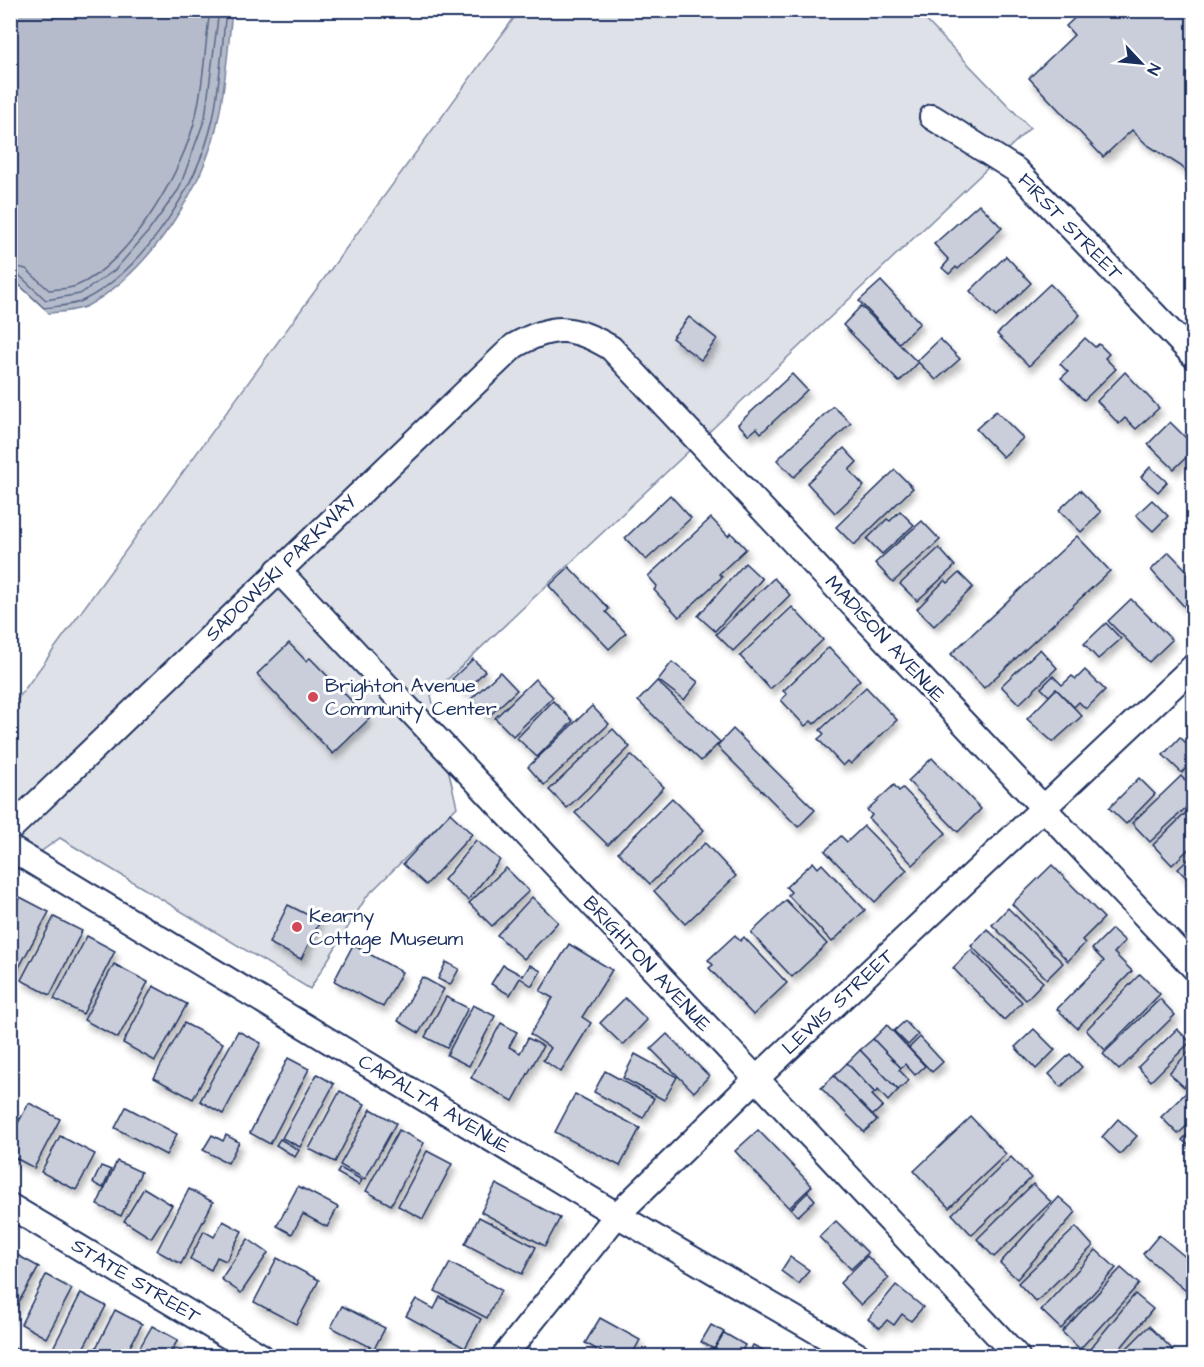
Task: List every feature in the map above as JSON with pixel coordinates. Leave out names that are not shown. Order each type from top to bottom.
[{"type":"street","name":"FIRST STREET","points":[[932,117],[1016,170],[1194,356]]},
{"type":"street","name":"SADOWSKI PARKWAY","points":[[10,829],[514,346],[538,333],[564,328]]},
{"type":"street","name":"MADISON AVENUE","points":[[564,328],[592,336],[611,348],[1194,968]]},
{"type":"street","name":"BRIGHTON AVENUE","points":[[278,570],[1017,1356]]},
{"type":"street","name":"LEWIS STREET","points":[[504,1356],[617,1215],[756,1080],[1194,666]]},
{"type":"street","name":"CAPALTA AVENUE","points":[[10,848],[617,1215],[859,1356]]},
{"type":"street","name":"STATE STREET","points":[[10,1206],[261,1356]]},
{"type":"shaded area","points":[[519,11],[917,11],[1030,128],[431,695],[457,807],[367,896],[310,989],[60,838],[11,873],[11,708]]},
{"type":"water","points":[[10,11],[232,11],[218,120],[201,173],[187,200],[152,250],[110,291],[77,310],[42,314],[11,285]]},
{"type":"pier","points":[[11,278],[51,316],[40,317],[10,289]]},
{"type":"building","points":[[1083,10],[1194,10],[1194,173],[1191,176],[1181,166],[1146,144],[1132,130],[1103,157],[1029,78],[1074,35],[1066,26]]},
{"type":"building","points":[[979,204],[1002,228],[958,269],[956,267],[949,274],[942,268],[949,260],[934,244]]},
{"type":"building","points":[[1006,256],[1031,283],[996,317],[970,291]]},
{"type":"building","points":[[881,281],[920,323],[899,343],[859,301]]},
{"type":"building","points":[[1050,284],[1080,315],[1029,366],[997,334]]},
{"type":"building","points":[[861,306],[918,363],[899,382],[843,325]]},
{"type":"building","points":[[689,317],[717,339],[701,360],[672,338]]},
{"type":"building","points":[[1085,338],[1095,347],[1099,344],[1109,354],[1105,358],[1116,369],[1084,400],[1061,378],[1068,372],[1060,364]]},
{"type":"building","points":[[940,339],[960,359],[936,380],[917,361]]},
{"type":"building","points":[[1125,372],[1159,408],[1136,429],[1125,418],[1119,424],[1097,401]]},
{"type":"building","points":[[792,374],[807,390],[761,433],[757,428],[749,435],[738,424]]},
{"type":"building","points":[[833,406],[851,423],[794,477],[777,460]]},
{"type":"building","points":[[996,411],[1023,438],[1003,457],[976,429]]},
{"type":"building","points":[[1170,422],[1194,446],[1194,450],[1174,469],[1148,444]]},
{"type":"building","points":[[844,448],[857,462],[849,470],[864,486],[835,513],[807,483]]},
{"type":"building","points":[[1150,467],[1167,482],[1158,492],[1141,477]]},
{"type":"building","points":[[895,470],[913,488],[854,545],[836,527]]},
{"type":"building","points":[[1080,490],[1101,512],[1081,532],[1059,510]]},
{"type":"building","points":[[670,495],[691,518],[646,560],[625,538]]},
{"type":"building","points":[[1152,500],[1168,516],[1153,531],[1136,515]]},
{"type":"building","points":[[900,511],[914,525],[882,554],[867,539],[887,519],[890,521]]},
{"type":"building","points":[[711,518],[728,536],[731,533],[746,549],[719,574],[722,577],[679,617],[654,590],[657,586],[648,576]]},
{"type":"building","points":[[922,521],[940,540],[893,582],[875,563]]},
{"type":"building","points":[[1077,536],[1110,571],[984,688],[951,654]]},
{"type":"building","points":[[939,548],[955,566],[917,601],[900,584]]},
{"type":"building","points":[[1169,552],[1194,578],[1191,614],[1151,570]]},
{"type":"building","points":[[745,563],[762,579],[715,631],[698,616]]},
{"type":"building","points":[[569,567],[609,609],[606,612],[626,633],[609,649],[549,586]]},
{"type":"building","points":[[959,573],[973,587],[934,626],[917,609],[945,580],[948,583]]},
{"type":"building","points":[[774,578],[790,595],[733,651],[716,634]]},
{"type":"building","points":[[1131,599],[1172,640],[1149,662],[1108,621]]},
{"type":"building","points":[[792,607],[823,640],[770,689],[740,656]]},
{"type":"building","points":[[1106,623],[1121,639],[1098,659],[1084,644]]},
{"type":"building","name":"Brighton Avenue Community Center","points":[[289,643],[306,661],[310,658],[369,719],[333,754],[257,674]]},
{"type":"building","points":[[829,647],[860,680],[814,724],[811,721],[805,726],[781,700],[787,694],[783,691]]},
{"type":"building","points":[[1040,649],[1057,668],[1019,704],[1001,686]]},
{"type":"building","points":[[473,659],[485,671],[464,692],[452,679]]},
{"type":"building","points":[[672,662],[698,682],[684,700],[658,680]]},
{"type":"building","points":[[1085,670],[1105,690],[1086,709],[1079,702],[1074,707],[1056,689],[1049,696],[1041,688],[1053,676],[1062,685],[1072,676],[1076,679]]},
{"type":"building","points":[[500,672],[517,690],[488,717],[471,699]]},
{"type":"building","points":[[535,679],[553,697],[513,736],[495,718]]},
{"type":"building","points":[[657,681],[720,742],[701,761],[638,701]]},
{"type":"building","points":[[866,687],[897,720],[851,764],[848,761],[843,766],[818,739],[824,734],[820,730]]},
{"type":"building","points":[[1056,689],[1082,716],[1053,742],[1027,719]]},
{"type":"building","points":[[553,701],[573,721],[537,757],[517,738]]},
{"type":"building","points":[[592,706],[609,724],[544,785],[528,767]]},
{"type":"building","points":[[613,729],[630,747],[567,808],[549,790]]},
{"type":"building","points":[[733,729],[815,810],[798,827],[717,746]]},
{"type":"building","points":[[1180,737],[1194,751],[1194,768],[1189,764],[1182,773],[1163,755]]},
{"type":"building","points":[[631,755],[664,787],[608,845],[575,813]]},
{"type":"building","points":[[932,758],[981,809],[958,832],[908,781]]},
{"type":"building","points":[[1181,776],[1194,790],[1194,800],[1150,842],[1132,823]]},
{"type":"building","points":[[1139,778],[1155,794],[1126,824],[1109,808]]},
{"type":"building","points":[[894,785],[899,791],[903,788],[946,833],[913,865],[869,819],[872,815],[867,810]]},
{"type":"building","points":[[672,798],[704,830],[650,884],[618,852]]},
{"type":"building","points":[[1193,806],[1194,844],[1172,865],[1153,845]]},
{"type":"building","points":[[450,813],[472,834],[426,885],[403,864]]},
{"type":"building","points":[[864,826],[907,870],[875,902],[825,851],[841,836],[847,842]]},
{"type":"building","points":[[476,840],[500,860],[468,900],[444,880]]},
{"type":"building","points":[[705,843],[736,876],[685,924],[654,891]]},
{"type":"building","points":[[1194,854],[1194,884],[1193,885],[1178,869]]},
{"type":"building","points":[[813,862],[818,868],[822,864],[865,910],[832,942],[788,895],[791,892],[786,887]]},
{"type":"building","points":[[1052,865],[1104,918],[1082,940],[1085,943],[1068,961],[1012,904]]},
{"type":"building","points":[[506,868],[529,891],[492,926],[469,903]]},
{"type":"building","points":[[20,897],[49,912],[16,973],[10,971],[10,915]]},
{"type":"building","points":[[532,897],[558,922],[524,959],[497,935]]},
{"type":"building","points":[[786,900],[827,944],[792,977],[751,933]]},
{"type":"building","points":[[288,905],[320,921],[301,959],[269,943]]},
{"type":"building","points":[[1008,908],[1063,963],[1047,979],[992,925]]},
{"type":"building","points":[[54,917],[82,931],[50,995],[21,980]]},
{"type":"building","points":[[987,929],[1043,982],[1026,1000],[971,946]]},
{"type":"building","points":[[1112,929],[1125,941],[1114,953],[1132,971],[1077,1028],[1057,1009],[1104,961],[1092,949]]},
{"type":"building","points":[[735,935],[740,941],[744,937],[787,983],[753,1015],[709,968],[713,965],[708,960]]},
{"type":"building","points":[[87,936],[115,951],[83,1014],[54,999]]},
{"type":"building","points":[[569,944],[612,970],[582,1017],[591,1023],[561,1072],[543,1060],[551,1048],[530,1034],[553,998],[540,991]]},
{"type":"building","points":[[353,945],[402,972],[383,1007],[334,981]]},
{"type":"building","points":[[971,950],[1022,1002],[1004,1020],[953,968]]},
{"type":"building","points":[[446,962],[459,969],[450,985],[438,979]]},
{"type":"building","points":[[114,964],[148,982],[118,1038],[84,1020]]},
{"type":"building","points":[[503,965],[523,976],[530,965],[541,971],[532,986],[520,978],[510,995],[491,984]]},
{"type":"building","points":[[1140,974],[1160,994],[1105,1050],[1086,1030]]},
{"type":"building","points":[[422,977],[444,989],[419,1033],[398,1021]]},
{"type":"building","points":[[153,986],[187,1004],[155,1061],[123,1043]]},
{"type":"building","points":[[446,997],[468,1008],[447,1048],[425,1037]]},
{"type":"building","points":[[625,998],[647,1020],[623,1045],[600,1023]]},
{"type":"building","points":[[1160,999],[1175,1015],[1119,1070],[1103,1054]]},
{"type":"building","points":[[473,1005],[495,1016],[469,1066],[447,1055]]},
{"type":"building","points":[[905,1021],[918,1035],[908,1045],[894,1031]]},
{"type":"building","points":[[184,1023],[223,1043],[193,1099],[154,1078]]},
{"type":"building","points":[[501,1023],[517,1032],[509,1047],[520,1053],[528,1038],[543,1046],[513,1101],[471,1078]]},
{"type":"building","points":[[887,1025],[925,1066],[915,1075],[905,1064],[901,1068],[873,1039]]},
{"type":"building","points":[[1034,1029],[1055,1050],[1036,1069],[1015,1047]]},
{"type":"building","points":[[1177,1029],[1190,1042],[1151,1081],[1138,1067]]},
{"type":"building","points":[[238,1031],[261,1043],[223,1114],[200,1101]]},
{"type":"building","points":[[667,1034],[709,1076],[694,1092],[651,1049]]},
{"type":"building","points":[[920,1037],[943,1062],[932,1072],[909,1048]]},
{"type":"building","points":[[873,1039],[901,1068],[899,1070],[909,1080],[898,1090],[860,1050]]},
{"type":"building","points":[[1193,1047],[1194,1077],[1184,1087],[1169,1073]]},
{"type":"building","points":[[860,1050],[898,1090],[888,1101],[878,1090],[875,1093],[847,1063]]},
{"type":"building","points":[[635,1054],[677,1077],[664,1100],[623,1078]]},
{"type":"building","points":[[1070,1054],[1082,1067],[1061,1087],[1049,1074]]},
{"type":"building","points":[[288,1058],[309,1069],[270,1144],[250,1133]]},
{"type":"building","points":[[847,1063],[875,1093],[872,1095],[883,1106],[872,1116],[834,1076]]},
{"type":"building","points":[[605,1071],[654,1098],[643,1118],[594,1092]]},
{"type":"building","points":[[317,1074],[334,1084],[300,1147],[282,1138]]},
{"type":"building","points":[[834,1076],[877,1120],[864,1132],[821,1088]]},
{"type":"building","points":[[1194,1085],[1194,1119],[1178,1134],[1161,1117]]},
{"type":"building","points":[[340,1091],[365,1104],[335,1162],[309,1149]]},
{"type":"building","points":[[575,1094],[640,1128],[620,1166],[555,1132]]},
{"type":"building","points":[[29,1103],[60,1119],[34,1168],[10,1155],[10,1138]]},
{"type":"building","points":[[126,1107],[177,1134],[166,1155],[115,1128]]},
{"type":"building","points":[[371,1109],[396,1123],[365,1179],[340,1165]]},
{"type":"building","points":[[10,1113],[19,1118],[10,1134]]},
{"type":"building","points":[[971,1117],[1006,1154],[949,1208],[914,1171]]},
{"type":"building","points":[[1118,1119],[1137,1136],[1120,1154],[1102,1137]]},
{"type":"building","points":[[1194,1127],[1194,1150],[1182,1140]]},
{"type":"building","points":[[399,1130],[424,1143],[391,1205],[366,1191]]},
{"type":"building","points":[[758,1130],[812,1186],[789,1208],[735,1151]]},
{"type":"building","points":[[212,1135],[223,1141],[226,1135],[239,1142],[228,1163],[203,1150]]},
{"type":"building","points":[[60,1136],[95,1154],[76,1190],[41,1172]]},
{"type":"building","points":[[280,1139],[299,1150],[295,1157],[276,1145]]},
{"type":"building","points":[[427,1151],[452,1164],[423,1219],[398,1206]]},
{"type":"building","points":[[1011,1157],[1031,1178],[972,1235],[952,1214]]},
{"type":"building","points":[[117,1161],[141,1172],[121,1216],[97,1205]]},
{"type":"building","points":[[101,1166],[111,1170],[103,1188],[93,1183]]},
{"type":"building","points":[[340,1168],[362,1180],[359,1185],[337,1173]]},
{"type":"building","points":[[496,1184],[560,1218],[545,1246],[481,1212]]},
{"type":"building","points":[[1033,1184],[1051,1202],[994,1257],[977,1239]]},
{"type":"building","points":[[298,1186],[338,1207],[327,1227],[303,1214],[292,1234],[277,1226]]},
{"type":"building","points":[[144,1188],[172,1205],[151,1238],[124,1221]]},
{"type":"building","points":[[189,1189],[213,1202],[181,1264],[157,1251]]},
{"type":"building","points":[[808,1192],[815,1200],[798,1216],[791,1209]]},
{"type":"building","points":[[1059,1197],[1076,1212],[1017,1279],[1000,1263]]},
{"type":"building","points":[[479,1217],[536,1247],[522,1274],[465,1244]]},
{"type":"building","points":[[223,1221],[242,1231],[226,1261],[217,1257],[211,1270],[190,1259],[204,1231],[214,1237]]},
{"type":"building","points":[[836,1221],[868,1253],[851,1269],[819,1237]]},
{"type":"building","points":[[1076,1227],[1093,1246],[1036,1302],[1018,1283]]},
{"type":"building","points":[[1159,1235],[1194,1264],[1194,1279],[1185,1290],[1143,1254]]},
{"type":"building","points":[[248,1239],[268,1253],[241,1293],[221,1279]]},
{"type":"building","points":[[1096,1250],[1116,1268],[1061,1329],[1041,1310]]},
{"type":"building","points":[[10,1251],[39,1267],[10,1317]]},
{"type":"building","points":[[867,1256],[889,1278],[861,1305],[840,1283]]},
{"type":"building","points":[[790,1257],[809,1270],[799,1284],[781,1271]]},
{"type":"building","points":[[277,1258],[319,1280],[296,1324],[254,1302]]},
{"type":"building","points":[[450,1263],[501,1290],[487,1318],[435,1291]]},
{"type":"building","points":[[1121,1268],[1139,1284],[1080,1349],[1062,1332]]},
{"type":"building","points":[[46,1275],[72,1289],[46,1338],[21,1324]]},
{"type":"building","points":[[896,1285],[923,1307],[911,1321],[902,1314],[894,1325],[887,1320],[880,1328],[868,1319]]},
{"type":"building","points":[[81,1293],[106,1306],[79,1356],[64,1356],[52,1350]]},
{"type":"building","points":[[1135,1294],[1153,1309],[1114,1356],[1084,1356]]},
{"type":"building","points":[[440,1297],[481,1319],[465,1348],[406,1316],[416,1299],[434,1309]]},
{"type":"building","points":[[342,1306],[385,1328],[374,1349],[331,1327]]},
{"type":"building","points":[[115,1310],[142,1324],[125,1356],[92,1356]]},
{"type":"building","points":[[600,1318],[640,1340],[631,1356],[609,1356],[585,1343]]},
{"type":"building","points":[[711,1325],[724,1332],[714,1349],[701,1342]]},
{"type":"building","points":[[152,1326],[178,1340],[168,1356],[135,1356]]},
{"type":"building","points":[[1149,1326],[1173,1350],[1167,1356],[1119,1356]]},
{"type":"building","points":[[724,1333],[745,1345],[739,1356],[710,1356]]},
{"type":"building","points":[[753,1345],[775,1356],[747,1356]]},
{"type":"building","points":[[10,1346],[30,1356],[10,1356]]},
{"type":"building","points":[[175,1348],[192,1356],[171,1356]]},
{"type":"place","name":"Brighton Avenue Community Center","points":[[313,697]]},
{"type":"place","name":"Kearny Cottage Museum","points":[[297,927]]}]
